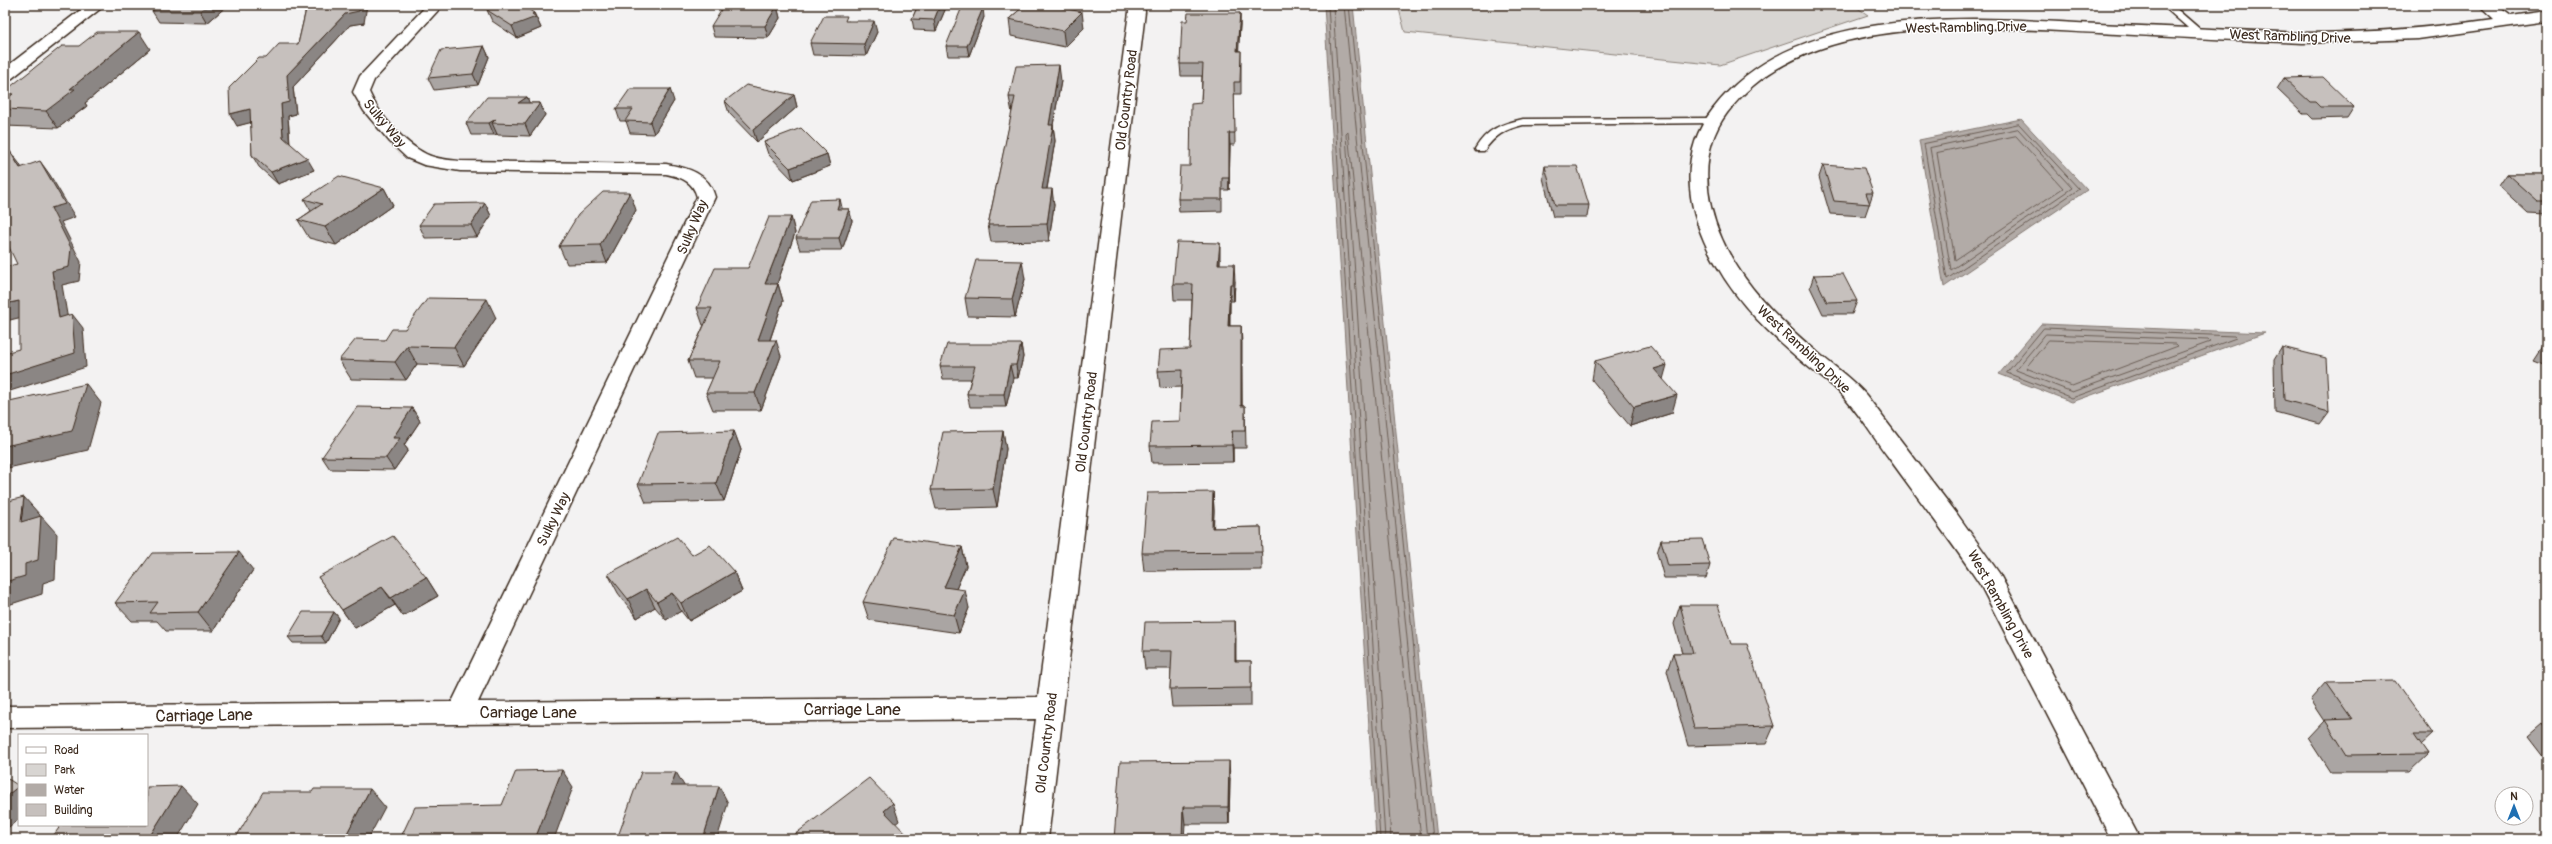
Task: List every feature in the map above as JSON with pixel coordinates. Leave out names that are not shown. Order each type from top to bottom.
[{"type":"street","points":[[5,76],[97,5]]},
{"type":"street","name":"Sulky Way","points":[[435,5],[366,79],[361,92],[366,105],[412,154],[432,163],[460,166],[666,169],[680,171],[700,181],[705,189],[706,197],[460,712]]},
{"type":"street","name":"Old Country Road","points":[[1034,839],[1137,12],[1136,5]]},
{"type":"street","points":[[2487,5],[2508,22]]},
{"type":"street","name":"West Rambling Drive","points":[[2126,839],[1990,580],[1965,541],[1850,390],[1767,318],[1739,285],[1718,253],[1704,222],[1697,177],[1700,150],[1712,121],[1723,105],[1742,86],[1774,64],[1824,44],[1858,35],[1895,28],[1952,24],[2361,38],[2418,34],[2547,16]]},
{"type":"street","name":"Carriage Lane","points":[[5,717],[1051,708]]},
{"type":"lane","points":[[2168,5],[2199,33]]},
{"type":"lane","points":[[1480,149],[1485,139],[1495,129],[1523,122],[1712,121]]},
{"type":"green space","points":[[1398,5],[1853,5],[1868,15],[1720,65],[1405,32]]},
{"type":"water","points":[[1324,5],[1353,5],[1437,839],[1376,839]]},
{"type":"water","points":[[2021,119],[2087,190],[1944,287],[1919,140]]},
{"type":"water","points":[[2041,324],[2265,333],[2072,402],[1999,374]]},
{"type":"building","points":[[160,5],[208,5],[200,11],[152,11]]},
{"type":"building","points":[[307,5],[360,5],[359,11],[345,14],[287,75],[289,102],[281,104],[283,137],[307,158],[271,172],[252,155],[250,109],[230,114],[229,88],[259,58],[266,58],[279,44],[298,44]]},
{"type":"building","points":[[499,5],[522,5],[534,13],[532,14],[536,17],[512,26],[487,10]]},
{"type":"building","points":[[724,5],[777,6],[765,26],[711,26]]},
{"type":"building","points":[[918,5],[940,5],[934,20],[912,19]]},
{"type":"building","points":[[1025,5],[1060,5],[1058,7],[1082,12],[1063,31],[1009,19]]},
{"type":"building","points":[[962,7],[983,8],[967,46],[946,46]]},
{"type":"building","points":[[1188,13],[1240,13],[1237,51],[1241,51],[1240,82],[1234,82],[1235,133],[1229,133],[1229,178],[1222,178],[1222,199],[1178,199],[1180,166],[1190,166],[1191,104],[1201,103],[1203,64],[1180,64],[1182,21],[1187,21]]},
{"type":"building","points":[[824,16],[847,16],[845,21],[874,21],[864,44],[810,43]]},
{"type":"building","points":[[97,32],[139,32],[70,89],[75,89],[46,111],[5,109],[5,100],[13,94],[5,93],[5,91],[62,46],[79,46]]},
{"type":"building","points":[[484,46],[473,74],[428,78],[441,50]]},
{"type":"building","points":[[1059,65],[1049,125],[1053,125],[1042,189],[1052,189],[1047,224],[988,225],[1015,97],[1009,97],[1016,66]]},
{"type":"building","points":[[2323,77],[2354,107],[2320,107],[2315,102],[2310,102],[2284,78]]},
{"type":"building","points":[[746,85],[794,95],[753,130],[725,101]]},
{"type":"building","points":[[630,89],[670,89],[650,122],[625,121],[633,109],[616,109]]},
{"type":"building","points":[[487,97],[527,97],[518,103],[540,103],[525,124],[492,123],[496,119],[489,123],[466,123]]},
{"type":"building","points":[[801,128],[827,154],[790,168],[764,142]]},
{"type":"building","points":[[9,150],[20,168],[40,161],[65,204],[51,208],[71,248],[69,267],[52,271],[59,318],[72,314],[75,353],[5,375],[5,353],[19,349],[19,301],[5,304],[5,267],[17,264],[5,239],[5,151]]},
{"type":"building","points":[[1823,165],[1864,168],[1873,193],[1866,193],[1870,204],[1834,201]]},
{"type":"building","points":[[1545,166],[1577,166],[1589,205],[1555,205]]},
{"type":"building","points":[[2507,174],[2547,174],[2547,201],[2537,201]]},
{"type":"building","points":[[339,176],[384,188],[325,227],[298,220],[322,204],[304,199]]},
{"type":"building","points":[[603,192],[630,192],[600,245],[559,246],[578,215]]},
{"type":"building","points":[[840,199],[837,209],[849,209],[839,238],[796,238],[811,200]]},
{"type":"building","points":[[485,203],[471,225],[419,225],[434,204]]},
{"type":"building","points":[[769,217],[791,217],[765,284],[778,284],[758,340],[776,340],[755,393],[706,393],[720,361],[688,361],[712,308],[697,308],[715,268],[748,268]]},
{"type":"building","points":[[1177,242],[1220,243],[1218,264],[1234,264],[1233,284],[1230,284],[1228,326],[1241,326],[1241,406],[1245,406],[1245,431],[1232,431],[1232,445],[1150,446],[1152,422],[1180,421],[1182,370],[1158,371],[1160,350],[1190,349],[1193,284],[1173,284]]},
{"type":"building","points":[[976,260],[1022,261],[1012,299],[965,298]]},
{"type":"building","points":[[1843,274],[1857,301],[1827,302],[1814,275]]},
{"type":"building","points":[[428,298],[487,299],[454,347],[407,346],[395,362],[339,360],[356,339],[385,340],[392,329],[405,329]]},
{"type":"building","points":[[947,344],[1021,344],[1016,365],[1010,365],[1004,394],[967,394],[975,366],[940,366]]},
{"type":"building","points":[[1650,346],[1667,365],[1654,369],[1677,395],[1634,407],[1595,361]]},
{"type":"building","points":[[2282,347],[2326,358],[2329,412],[2284,400]]},
{"type":"building","points":[[86,384],[72,431],[5,446],[5,402]]},
{"type":"building","points":[[357,407],[412,408],[393,438],[400,438],[386,458],[322,457]]},
{"type":"building","points":[[734,431],[716,483],[638,484],[658,433]]},
{"type":"building","points":[[1003,431],[993,489],[931,490],[943,432]]},
{"type":"building","points":[[1213,492],[1212,528],[1261,527],[1262,552],[1142,553],[1147,493]]},
{"type":"building","points":[[24,497],[21,522],[41,516],[38,560],[25,564],[25,576],[5,582],[5,502]]},
{"type":"building","points":[[393,536],[426,577],[391,598],[382,587],[342,610],[318,577]]},
{"type":"building","points":[[677,537],[692,555],[710,545],[734,572],[681,603],[672,593],[657,602],[646,589],[628,599],[608,574]]},
{"type":"building","points":[[894,538],[962,547],[944,587],[965,590],[954,615],[863,602]]},
{"type":"building","points":[[1702,539],[1710,565],[1668,566],[1661,540]]},
{"type":"building","points":[[239,552],[198,612],[150,613],[158,602],[115,603],[152,553]]},
{"type":"building","points":[[1680,605],[1718,605],[1731,644],[1747,644],[1774,726],[1694,728],[1673,653],[1693,653]]},
{"type":"building","points":[[303,612],[334,612],[321,636],[288,637]]},
{"type":"building","points":[[1235,621],[1235,661],[1251,661],[1251,688],[1170,689],[1172,651],[1143,651],[1145,622]]},
{"type":"building","points":[[2395,681],[2433,734],[2414,734],[2428,754],[2347,755],[2325,720],[2352,719],[2326,682]]},
{"type":"building","points":[[2541,724],[2547,724],[2547,732]]},
{"type":"building","points":[[1229,761],[1228,807],[1183,807],[1182,839],[1114,839],[1120,762]]},
{"type":"building","points":[[562,770],[535,839],[400,839],[415,807],[502,805],[516,771]]},
{"type":"building","points":[[641,772],[676,772],[671,786],[719,786],[703,839],[617,839]]},
{"type":"building","points":[[5,777],[18,787],[5,797]]},
{"type":"building","points":[[869,778],[893,803],[884,811],[911,839],[790,838]]},
{"type":"building","points":[[181,786],[148,839],[51,839],[60,826],[148,826],[148,787]]},
{"type":"building","points":[[314,789],[370,789],[344,839],[235,839],[263,792],[312,792]]}]
